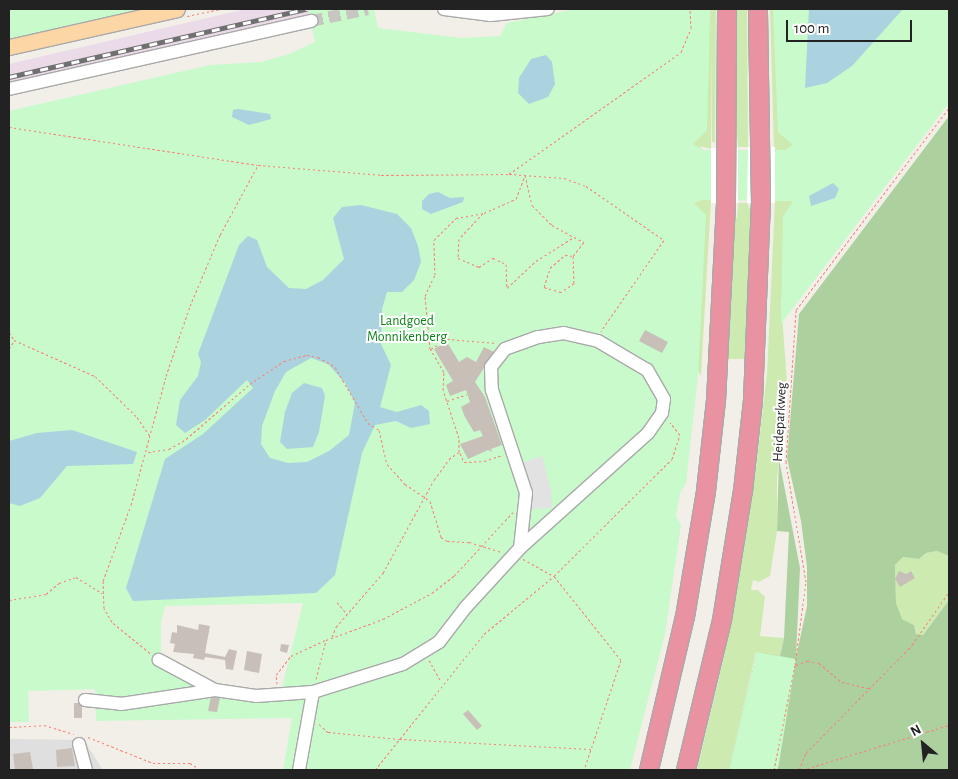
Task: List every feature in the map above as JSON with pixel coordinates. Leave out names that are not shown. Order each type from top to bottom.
[{"type":"highway","points":[[649,770],[684,626],[706,491],[716,401],[726,203],[727,9]]},
{"type":"highway","points":[[686,770],[722,620],[743,491],[753,390],[761,203],[758,9]]},
{"type":"main road","points":[[9,47],[177,9]]},
{"type":"street","points":[[444,9],[491,14],[548,9]]},
{"type":"street","points":[[9,89],[311,21]]},
{"type":"street","points":[[85,700],[121,704],[216,690],[256,696],[313,692],[403,664],[425,653],[439,642],[517,551],[648,433],[662,413],[664,399],[647,370],[598,341],[564,333],[538,337],[505,349],[491,367],[492,390],[526,493],[526,516],[517,551]]},
{"type":"street","points":[[159,660],[216,690]]},
{"type":"street","points":[[299,770],[313,692]]},
{"type":"street","points":[[79,744],[86,770]]},
{"type":"path","points":[[509,174],[681,52],[691,28],[690,9]]},
{"type":"path","name":"Heideparkweg","points":[[774,770],[795,665],[806,582],[786,462],[796,310],[949,108]]},
{"type":"path","points":[[9,127],[258,165],[381,175],[509,174],[564,178],[586,186],[664,240],[626,292],[601,331],[598,341]]},
{"type":"path","points":[[159,660],[112,622],[102,594],[107,569],[131,505],[166,376],[190,306],[220,235],[258,165]]},
{"type":"path","points":[[512,451],[484,462],[464,462],[460,452],[459,438],[446,401],[444,372],[430,349],[425,296],[436,275],[434,240],[456,218],[484,213],[516,199],[525,175]]},
{"type":"path","points":[[525,175],[532,205],[552,225],[584,242],[573,256],[574,283],[562,292],[544,286],[550,268],[565,255],[573,256]]},
{"type":"path","points":[[484,213],[459,239],[458,258],[479,267],[493,258],[506,264],[507,288],[536,261],[574,237]]},
{"type":"path","points":[[9,332],[14,340],[95,376],[137,417],[150,438]]},
{"type":"path","points":[[9,349],[14,340]]},
{"type":"path","points":[[430,349],[447,340],[496,342],[505,349]]},
{"type":"path","points":[[146,452],[169,449],[186,440],[250,384],[284,361],[307,355],[318,357],[335,367],[374,428],[379,430],[387,464],[405,484],[427,498],[441,537],[447,541],[469,542],[478,547],[517,551],[554,576],[621,660],[584,770]]},
{"type":"path","points":[[446,401],[467,394]]},
{"type":"path","points":[[375,770],[442,683],[484,634],[554,576],[672,459],[680,435],[662,413]]},
{"type":"path","points":[[332,637],[383,573],[450,458],[460,452]]},
{"type":"path","points":[[283,695],[284,690],[276,680],[291,656],[332,637],[383,619],[432,593],[454,576],[510,511],[526,516]]},
{"type":"path","points":[[9,600],[46,594],[59,583],[76,577],[102,594]]},
{"type":"path","points":[[799,770],[806,753],[912,645],[949,592]]},
{"type":"path","points":[[337,602],[348,615]]},
{"type":"path","points":[[313,692],[326,640]]},
{"type":"path","points":[[425,653],[442,683]]},
{"type":"path","points":[[795,665],[807,661],[819,663],[842,682],[870,688]]},
{"type":"path","points":[[310,717],[328,732],[399,739],[592,749]]},
{"type":"path","points":[[802,770],[949,725]]},
{"type":"path","points":[[9,727],[57,727],[105,742],[153,763],[190,763],[201,770]]},
{"type":"shaded area","points":[[246,9],[332,9],[9,83],[9,64]]},
{"type":"shaded area","points":[[542,456],[551,490],[552,508],[530,509],[522,463]]},
{"type":"shaded area","points":[[9,739],[84,740],[103,770],[9,770]]},
{"type":"green space","points":[[9,9],[138,9],[9,41]]},
{"type":"green space","name":"Landgoed Monnikenberg","points":[[308,9],[374,9],[378,28],[462,38],[500,36],[507,23],[575,9],[710,9],[707,130],[693,144],[703,150],[785,150],[793,145],[778,132],[773,9],[949,9],[949,103],[781,324],[783,217],[793,201],[702,200],[694,203],[706,215],[698,376],[686,483],[680,493],[676,516],[681,525],[665,634],[630,770],[283,770],[292,718],[96,721],[95,689],[28,691],[29,722],[9,722],[9,111],[210,65],[261,62],[289,54],[315,42]],"holes":[[[303,603],[281,691],[206,689],[169,669],[161,653],[161,623],[165,606]]]},
{"type":"green space","points":[[710,9],[716,9],[715,142],[712,142],[712,51],[711,149],[699,146],[703,150],[774,150],[770,9],[949,9],[781,300],[787,383],[777,479],[777,531],[770,576],[759,582],[753,580],[751,590],[758,590],[765,597],[760,636],[784,638],[780,656],[756,652],[729,770],[697,770],[724,657],[755,477],[767,373],[775,201],[798,201],[803,198],[702,200],[711,200],[701,376],[576,150],[710,19]]},
{"type":"green space","points":[[736,9],[747,9],[748,147],[738,147]]},
{"type":"green space","points":[[949,116],[949,556],[937,551],[926,553],[919,559],[903,557],[895,565],[896,603],[902,619],[914,625],[916,634],[923,635],[949,600],[949,770],[777,770],[779,763],[729,770],[757,652],[780,656],[784,638],[789,532],[777,531],[779,459],[800,568],[796,657],[807,606],[807,567],[801,521],[787,458],[799,314]]},
{"type":"green space","points":[[738,203],[747,203],[751,211],[747,359],[727,359],[734,219],[737,218]]},
{"type":"green space","points":[[937,551],[949,556],[949,600],[922,636],[916,634],[914,625],[902,619],[899,614],[896,603],[895,565],[903,557],[919,559],[926,553]]},
{"type":"green space","points":[[757,652],[796,659],[779,763],[777,770],[729,770]]},
{"type":"water","points":[[809,9],[903,9],[852,66],[827,83],[805,88]]},
{"type":"water","points":[[546,55],[552,62],[555,84],[548,97],[529,104],[518,93],[519,78],[531,59]]},
{"type":"water","points":[[238,109],[270,114],[271,119],[249,125],[232,117],[233,110]]},
{"type":"water","points":[[833,183],[839,189],[835,198],[811,206],[809,196]]},
{"type":"water","points":[[438,192],[450,198],[464,197],[463,202],[431,214],[422,209],[422,201],[429,194]]},
{"type":"water","points":[[361,205],[397,214],[411,228],[418,246],[421,262],[414,280],[402,292],[387,292],[382,309],[381,344],[391,365],[380,407],[397,412],[421,405],[429,411],[430,424],[411,428],[396,421],[375,425],[362,453],[335,575],[316,593],[133,601],[126,588],[165,459],[203,434],[253,388],[247,380],[205,420],[185,433],[176,425],[180,400],[198,376],[201,362],[198,354],[239,245],[248,236],[257,240],[267,267],[289,288],[306,289],[323,280],[344,259],[333,218],[342,207]],"holes":[[[311,358],[328,364],[345,383],[355,403],[349,435],[329,451],[307,462],[288,463],[270,458],[261,444],[262,426],[275,391],[286,372]]]},
{"type":"water","points":[[304,383],[322,388],[325,396],[319,432],[313,447],[287,449],[280,442],[285,412],[292,393]]},
{"type":"water","points":[[72,430],[137,452],[133,464],[67,466],[40,498],[20,506],[9,503],[9,441],[37,433]]},
{"type":"pier","points":[[748,147],[775,147],[775,203],[747,203]]},
{"type":"pier","points":[[711,148],[738,148],[738,203],[711,203]]},
{"type":"building","points":[[645,330],[668,342],[662,353],[639,341]]},
{"type":"building","points":[[447,342],[459,362],[467,357],[476,362],[484,347],[494,352],[475,382],[485,397],[502,445],[491,449],[492,452],[488,450],[468,459],[460,444],[483,436],[480,430],[474,432],[461,407],[470,402],[466,390],[450,396],[446,385],[453,381],[434,349]]},
{"type":"building","points":[[899,571],[906,574],[911,571],[915,578],[900,587],[895,579]]},
{"type":"building","points":[[199,624],[210,626],[205,653],[225,657],[229,649],[237,651],[233,670],[226,669],[225,660],[205,657],[204,660],[193,658],[194,654],[173,652],[175,644],[170,643],[172,632],[177,633],[177,625],[198,630]]},
{"type":"building","points":[[281,644],[289,645],[287,653],[280,651]]},
{"type":"building","points":[[247,651],[262,654],[259,673],[244,670]]},
{"type":"building","points":[[211,696],[220,698],[217,712],[208,711]]},
{"type":"building","points":[[74,703],[82,703],[82,718],[74,718]]},
{"type":"building","points":[[468,710],[482,726],[477,730],[463,714]]},
{"type":"building","points":[[72,748],[75,766],[57,767],[56,750]]},
{"type":"building","points":[[30,752],[33,769],[15,770],[13,754]]},
{"type":"tunnel","points":[[311,21],[368,9]]},
{"type":"railway","points":[[9,77],[307,9]]}]
